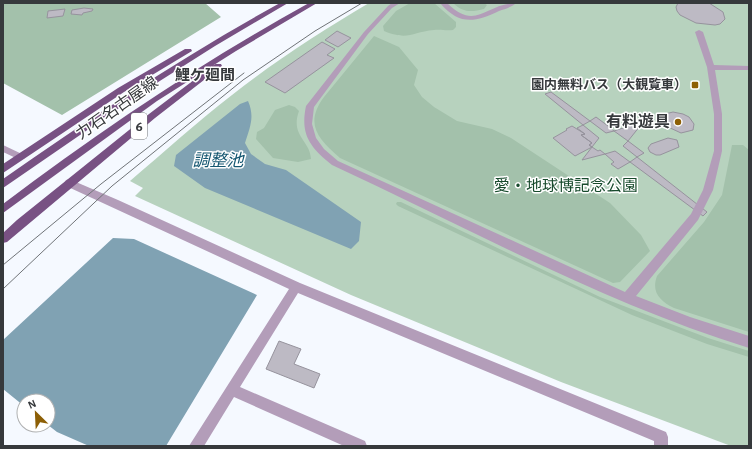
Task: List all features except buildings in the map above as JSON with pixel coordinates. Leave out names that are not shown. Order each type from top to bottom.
[{"type":"main road","points":[[3,169],[121,90],[271,3]]},
{"type":"main road","name":"力石名古屋線","points":[[3,184],[79,130],[172,69],[285,3]]},
{"type":"main road","name":"力石名古屋線","points":[[3,209],[93,142],[165,92],[235,48],[314,3]]},
{"type":"main road","name":"6","points":[[3,239],[152,116],[281,21]]},
{"type":"street","points":[[398,3],[390,6],[366,33],[310,106],[307,116],[307,128],[313,142],[323,153],[335,163],[627,298],[711,330],[749,342]]},
{"type":"street","points":[[443,3],[454,14],[465,18],[477,18],[513,3]]},
{"type":"street","points":[[627,298],[695,217],[708,190],[718,151],[718,114],[711,67],[699,32]]},
{"type":"street","points":[[711,67],[749,68]]},
{"type":"street","points":[[3,148],[21,157]]},
{"type":"street","points":[[69,183],[115,202],[296,287],[661,437],[662,446]]},
{"type":"street","points":[[196,446],[296,287]]},
{"type":"street","points":[[232,390],[360,446]]},
{"type":"green space","points":[[3,3],[205,3],[221,17],[62,115],[3,83]]},
{"type":"green space","name":"愛・地球博記念公園","points":[[369,3],[749,3],[749,446],[731,446],[561,382],[351,295],[135,196],[143,188],[130,181],[206,116],[248,82],[282,58],[316,35]]},
{"type":"green space","points":[[410,3],[434,3],[456,22],[456,27],[453,30],[434,30],[405,36],[384,31],[383,26],[396,11]]},
{"type":"green space","points":[[453,3],[484,3],[487,5],[484,9],[468,11],[460,9]]},
{"type":"green space","points":[[374,36],[399,47],[418,70],[414,85],[422,97],[434,107],[457,121],[492,129],[511,138],[610,203],[641,235],[650,251],[620,282],[613,283],[340,158],[325,144],[320,137],[314,123],[315,115],[324,97]]},
{"type":"green space","points":[[289,105],[295,107],[299,111],[297,126],[310,153],[311,159],[298,162],[273,158],[256,139],[257,132],[264,128],[275,110]]},
{"type":"green space","points":[[732,145],[743,145],[749,150],[749,332],[674,308],[661,299],[655,287],[657,276],[704,222],[722,195]]},
{"type":"green space","points":[[397,202],[401,202],[600,297],[708,338],[749,351],[749,357],[707,344],[632,315],[398,206],[396,204]]},
{"type":"water","name":"調整池","points":[[248,101],[251,117],[250,127],[245,143],[251,154],[265,164],[286,170],[361,222],[359,241],[351,249],[205,188],[174,166],[176,155],[240,104]]},
{"type":"water","points":[[113,238],[134,239],[257,295],[166,446],[89,446],[57,432],[56,393],[16,393],[16,400],[3,389],[3,340]]},
{"type":"tram line","points":[[3,289],[112,186],[243,80],[315,31],[362,3]]},
{"type":"tram line","points":[[3,265],[101,184],[244,73]]},
{"type":"place","name":"園内無料バス（大観覧車）","points":[[695,85]]},
{"type":"place","name":"有料遊具","points":[[678,122]]},
{"type":"district","name":"鯉ケ廻間","points":[[205,75]]}]
